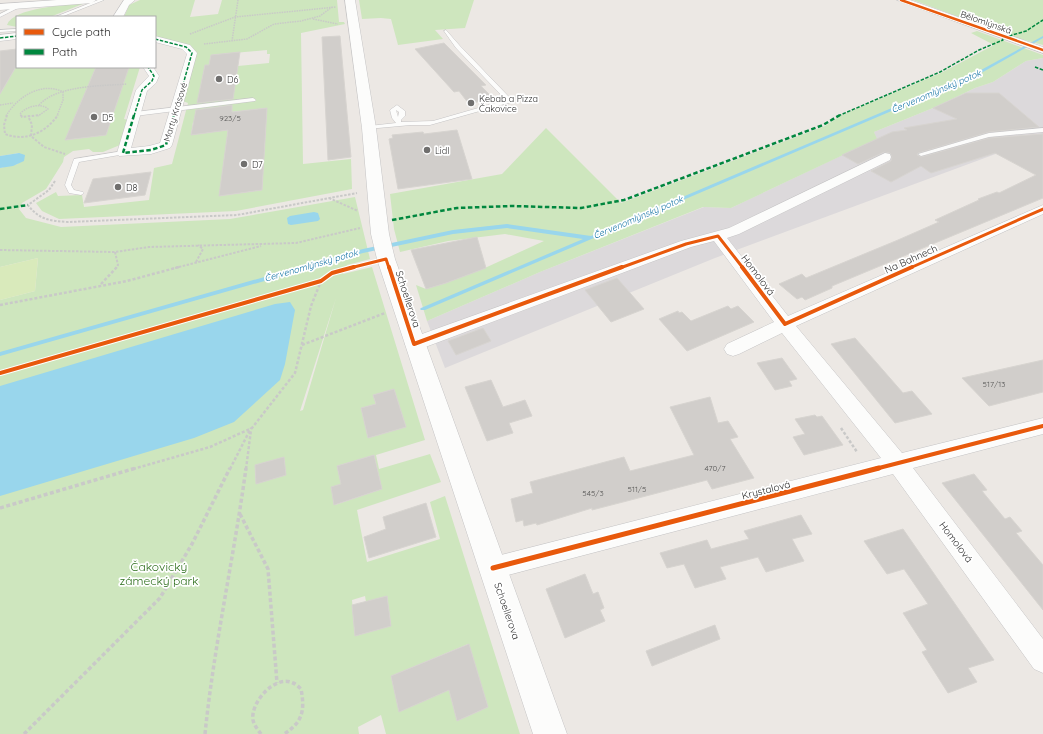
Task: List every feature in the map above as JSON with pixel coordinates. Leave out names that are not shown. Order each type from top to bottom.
[{"type":"street","points":[[0,7],[92,0]]},
{"type":"street","points":[[118,16],[125,3],[131,0]]},
{"type":"street","name":"Schoellerova","points":[[350,0],[369,128],[373,230],[386,259],[414,344],[550,734]]},
{"type":"street","name":"Bělomlýnská","points":[[901,0],[1043,50]]},
{"type":"street","points":[[0,38],[16,36]]},
{"type":"street","points":[[156,39],[186,47]]},
{"type":"street","name":"Marty Krásové","points":[[123,153],[151,150],[166,144],[192,53],[186,47]]},
{"type":"street","points":[[123,153],[142,90],[152,81],[154,76],[149,68]]},
{"type":"street","points":[[414,344],[686,244],[734,231],[885,157]]},
{"type":"street","name":"Na Bahnech","points":[[734,349],[785,324],[1043,209]]},
{"type":"street","name":"Homolová","points":[[718,236],[785,324],[898,464],[1043,660]]},
{"type":"street","name":"Krystalová","points":[[493,568],[1043,426]]},
{"type":"lane","points":[[61,16],[102,0]]},
{"type":"lane","points":[[0,16],[22,5]]},
{"type":"lane","points":[[0,31],[16,30]]},
{"type":"lane","points":[[369,128],[399,122],[420,124],[436,122],[510,100],[458,47],[446,31]]},
{"type":"lane","points":[[135,114],[253,100]]},
{"type":"lane","points":[[921,154],[989,135],[1043,130]]},
{"type":"lane","points":[[81,193],[71,192],[68,185],[76,160],[123,153]]},
{"type":"path","points":[[232,41],[238,0]]},
{"type":"path","points":[[167,42],[235,17],[337,6]]},
{"type":"path","points":[[186,47],[247,39],[274,24],[313,19],[325,14],[332,7]]},
{"type":"path","points":[[313,19],[340,24]]},
{"type":"path","points":[[39,105],[44,100],[63,92],[152,81]]},
{"type":"path","points":[[45,88],[57,89],[63,92],[65,100],[62,110],[49,126],[31,136],[15,138],[5,134],[3,126],[6,113],[21,97],[45,88]]},
{"type":"path","points":[[0,105],[14,103]]},
{"type":"path","points":[[39,105],[45,106],[48,109],[38,116],[29,118],[22,117],[20,114],[23,110],[39,105]]},
{"type":"path","points":[[29,118],[32,125],[31,136]]},
{"type":"path","points":[[31,136],[44,147],[76,160]]},
{"type":"path","points":[[76,160],[64,165],[49,190],[28,205],[34,214],[47,221],[68,222],[237,215],[358,193]]},
{"type":"path","points":[[329,198],[363,212]]},
{"type":"path","points":[[0,250],[115,252],[149,247],[296,243],[373,230]]},
{"type":"path","points":[[0,305],[100,284],[127,281],[266,244]]},
{"type":"path","points":[[196,263],[203,249],[198,245]]},
{"type":"path","points":[[100,284],[114,272],[118,265],[115,252]]},
{"type":"path","points":[[0,373],[321,281],[332,273],[386,259]]},
{"type":"path","points":[[24,734],[160,598],[192,544],[252,428],[295,373],[311,306],[321,281]]},
{"type":"path","points":[[302,345],[391,311]]},
{"type":"path","points":[[840,427],[859,452],[851,454]]},
{"type":"path","points":[[0,508],[210,447],[252,428]]},
{"type":"path","points":[[205,734],[209,693],[240,514],[252,428]]},
{"type":"path","points":[[240,514],[268,569],[277,682]]},
{"type":"path","points":[[261,734],[254,724],[254,712],[258,700],[266,689],[277,682],[288,681],[297,685],[302,694],[304,706],[300,719],[292,729],[284,734]]},
{"type":"shaded area","points":[[1043,58],[1043,150],[1001,152],[715,258],[445,368],[427,321],[540,272],[704,207],[731,208],[876,139],[874,132],[933,108],[975,88],[993,82],[1026,61]]},
{"type":"green space","points":[[140,0],[195,0],[190,17],[218,14],[222,0],[337,0],[339,22],[344,22],[345,24],[301,33],[303,164],[351,159],[352,189],[236,211],[59,219],[42,211],[36,203],[56,192],[58,196],[82,195],[84,207],[149,200],[154,168],[172,164],[188,103],[183,101],[193,52],[156,36],[156,16],[124,16],[129,5]],"holes":[[[267,50],[267,54],[270,54],[269,63],[238,66],[234,91],[199,95],[205,65],[209,65],[211,55]],[[267,108],[262,190],[220,196],[228,130],[191,135],[193,122],[197,121],[198,116]]]},
{"type":"green space","points":[[359,0],[474,0],[465,28],[435,30],[443,39],[398,45],[391,19],[362,19]]},
{"type":"green space","points":[[913,0],[1043,0],[1043,45],[1013,37]]},
{"type":"green space","points":[[85,3],[52,16],[16,16],[16,27],[7,25],[11,19],[19,14],[55,6]]},
{"type":"green space","points":[[977,31],[1043,55],[1043,58],[1026,61],[993,82],[975,88],[933,108],[874,132],[877,139],[731,208],[703,207],[540,272],[427,321],[416,285],[426,289],[446,283],[487,267],[544,241],[505,234],[448,241],[400,252],[394,229],[390,194],[502,174],[546,128],[621,203],[825,126],[842,115],[943,72],[994,45],[971,33]]},
{"type":"green space","name":"Čakovický zámecký park","points":[[16,67],[16,68],[96,68],[89,84],[127,68],[140,68],[124,119],[128,120],[120,145],[103,152],[93,152],[89,149],[73,151],[64,157],[63,162],[46,189],[22,203],[19,209],[26,218],[61,227],[230,219],[355,197],[370,259],[347,265],[343,274],[372,267],[425,440],[376,455],[379,469],[430,454],[441,482],[357,510],[367,562],[440,539],[430,502],[445,496],[520,734],[386,734],[381,715],[358,727],[359,734],[0,734],[0,300],[35,291],[38,258],[0,267],[0,168],[18,164],[19,153],[0,156],[0,94]],"holes":[[[120,94],[106,135],[66,140],[83,98]],[[336,298],[303,410],[300,411]],[[394,389],[406,427],[368,438],[361,408],[376,404],[373,395]],[[374,455],[382,489],[335,505],[341,484],[337,466]],[[365,596],[366,602],[387,596],[391,625],[355,636],[352,600]],[[468,644],[488,707],[457,721],[449,690],[399,711],[391,676]]]},
{"type":"green space","points":[[38,258],[35,291],[0,300],[0,267]]},
{"type":"water","points":[[19,153],[25,155],[24,161],[13,166],[0,168],[0,156]]},
{"type":"water","points":[[314,212],[318,213],[320,219],[318,221],[291,225],[288,224],[287,218],[290,216]]},
{"type":"water","points":[[290,302],[295,310],[285,364],[280,380],[234,422],[194,438],[0,496],[0,386],[275,304]]},
{"type":"building","points":[[340,36],[351,157],[328,160],[322,37]]},
{"type":"building","points":[[444,43],[486,85],[481,86],[493,98],[469,104],[459,91],[454,92],[415,49]]},
{"type":"building","points":[[16,49],[16,67],[0,94],[0,51]]},
{"type":"building","name":"D6","points":[[240,52],[233,99],[197,103],[205,65],[209,65],[211,55]]},
{"type":"building","name":"D5","points":[[96,68],[129,68],[106,135],[65,140]]},
{"type":"building","points":[[966,93],[999,93],[1039,127],[989,132],[918,153],[917,155],[921,157],[989,138],[1043,134],[1043,198],[832,286],[832,288],[805,300],[802,297],[797,299],[779,284],[802,274],[806,278],[898,240],[939,222],[935,220],[979,200],[978,199],[997,192],[999,193],[1036,175],[995,153],[931,173],[921,166],[891,182],[871,171],[891,161],[892,157],[890,153],[884,152],[858,164],[842,155],[892,132],[907,130],[904,128],[957,119],[933,108]]},
{"type":"building","name":"D7","points":[[232,105],[232,112],[267,108],[262,190],[219,196],[228,130],[191,135],[196,110]]},
{"type":"building","name":"Lidl","points":[[457,130],[472,179],[398,189],[389,139],[393,138],[392,135],[423,132],[424,134]]},
{"type":"building","name":"D8","points":[[151,172],[145,195],[84,203],[93,179]]},
{"type":"building","points":[[477,237],[486,268],[426,289],[411,250]]},
{"type":"building","points":[[617,278],[644,309],[611,322],[585,290]]},
{"type":"building","points":[[728,306],[731,309],[738,306],[754,322],[687,351],[659,319],[678,311],[679,313],[682,312],[691,321]]},
{"type":"building","points":[[483,328],[491,341],[456,355],[448,341]]},
{"type":"building","points":[[855,338],[903,393],[912,391],[932,414],[895,423],[831,344]]},
{"type":"building","points":[[782,358],[797,379],[789,381],[792,386],[775,390],[757,363]]},
{"type":"building","points":[[1043,360],[1043,392],[989,406],[962,378]]},
{"type":"building","points":[[491,380],[503,407],[525,400],[532,416],[509,423],[513,433],[487,441],[465,387]]},
{"type":"building","points":[[394,389],[406,427],[368,438],[361,408],[376,404],[373,395]]},
{"type":"building","points":[[710,397],[718,423],[728,421],[738,437],[730,439],[754,478],[712,489],[707,480],[592,510],[592,508],[537,525],[536,523],[524,526],[523,520],[516,522],[511,499],[533,493],[530,482],[624,457],[630,471],[694,455],[670,407]]},
{"type":"building","points":[[815,415],[817,417],[822,416],[843,445],[804,455],[793,437],[805,434],[795,419]]},
{"type":"building","points":[[374,455],[382,489],[334,505],[331,487],[341,484],[337,466]]},
{"type":"building","points":[[284,457],[286,475],[256,484],[255,465]]},
{"type":"building","points":[[974,474],[987,490],[982,491],[1005,519],[1010,517],[1022,531],[1016,533],[1043,565],[1043,610],[942,483]]},
{"type":"building","points":[[426,503],[436,537],[369,558],[364,537],[386,529],[383,517]]},
{"type":"building","points":[[801,515],[812,534],[792,539],[804,561],[766,572],[758,557],[720,567],[726,579],[695,588],[684,564],[667,568],[660,553],[707,540],[711,549],[749,539],[744,531]]},
{"type":"building","points":[[903,529],[994,660],[968,668],[977,682],[948,693],[922,652],[927,650],[903,613],[928,604],[904,569],[887,574],[864,541]]},
{"type":"building","points":[[585,574],[593,594],[598,592],[604,608],[600,610],[605,621],[565,638],[546,589]]},
{"type":"building","points":[[387,596],[391,626],[355,636],[352,605]]},
{"type":"building","points":[[715,625],[720,639],[652,666],[646,651]]},
{"type":"building","points":[[469,644],[488,707],[457,721],[449,690],[399,712],[391,676]]},
{"type":"waterway","name":"Červenomlýnský potok","points":[[0,354],[363,251],[453,232],[507,226],[591,238],[982,71],[1043,37]]},
{"type":"waterway","points":[[423,309],[589,238]]},
{"type":"marked path","points":[[1009,36],[1026,31],[1043,20]]},
{"type":"marked path","points":[[0,38],[16,36]]},
{"type":"marked path","points":[[149,68],[154,76],[152,81],[142,90],[123,153],[151,150],[166,145],[192,53],[186,47],[156,39]]},
{"type":"marked path","points":[[392,220],[457,208],[511,206],[581,208],[624,200],[823,125],[866,103],[940,72],[979,50],[1003,40],[1002,39]]},
{"type":"marked path","points":[[1035,67],[1043,70]]},
{"type":"marked path","points":[[0,209],[28,205]]},
{"type":"cycle path","points":[[901,0],[1043,50]]},
{"type":"cycle path","points":[[0,373],[321,281],[332,273],[386,259],[414,344],[686,244],[718,236],[785,324],[1043,209]]},
{"type":"cycle path","points":[[493,568],[1043,426]]},
{"type":"place","name":"D6","points":[[219,79]]},
{"type":"place","name":"Kebab a Pizza Čakovice","points":[[471,103]]},
{"type":"place","name":"D5","points":[[94,117]]},
{"type":"place","name":"Lidl","points":[[427,150]]},
{"type":"place","name":"D7","points":[[244,164]]},
{"type":"place","name":"D8","points":[[118,187]]}]
